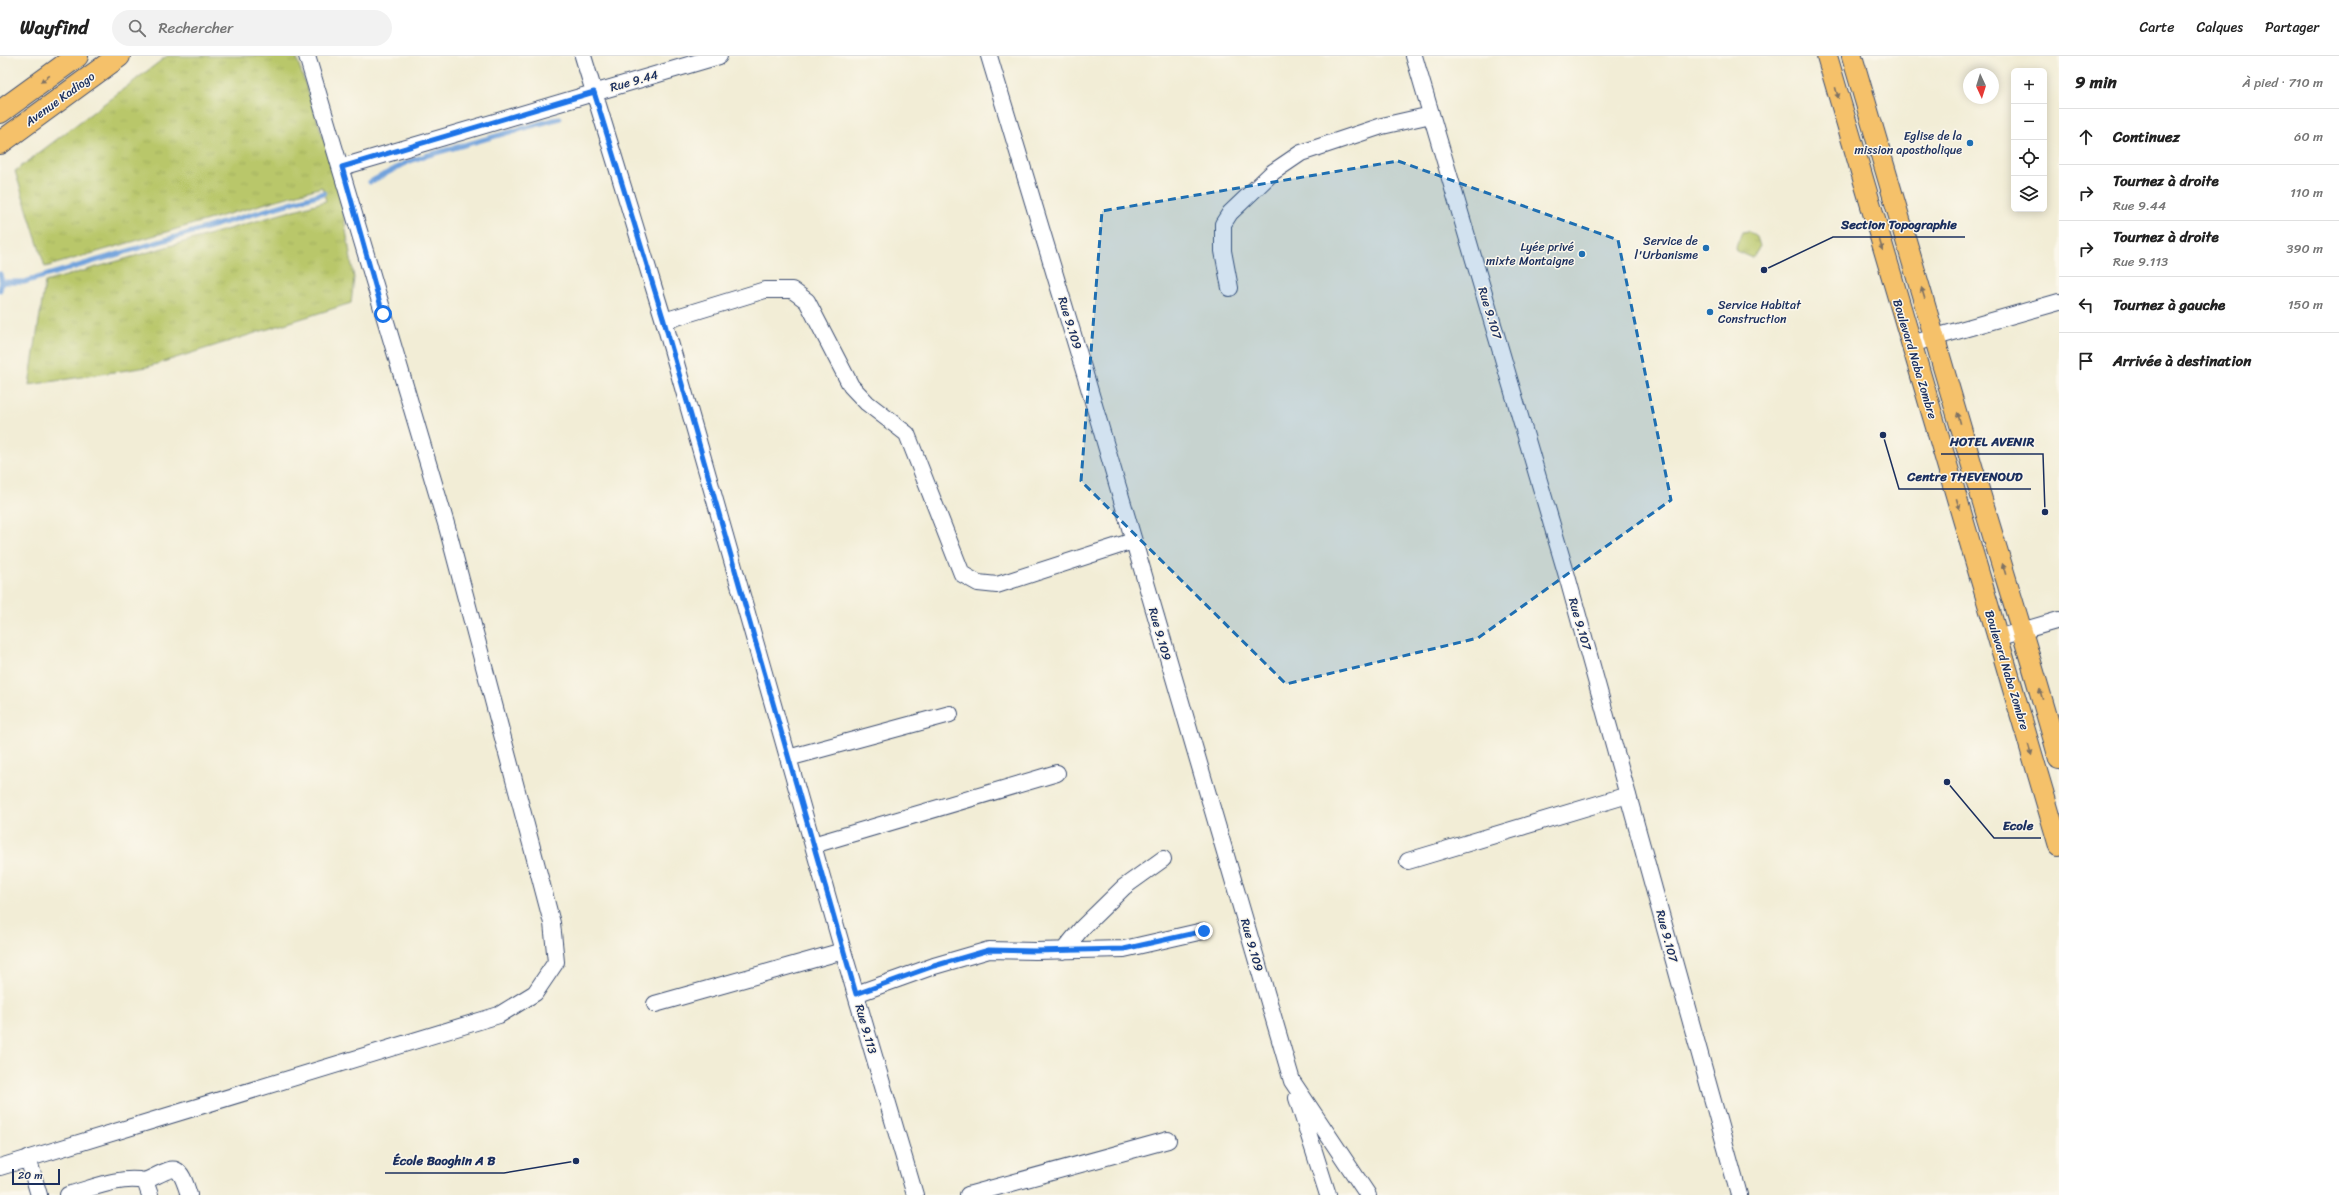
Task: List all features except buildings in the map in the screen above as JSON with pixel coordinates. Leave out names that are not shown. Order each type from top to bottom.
[{"type":"highway","name":"Avenue Kadiogo","points":[[0,112],[77,56]]},
{"type":"highway","name":"Avenue Kadiogo","points":[[4,140],[119,56]]},
{"type":"main road","name":"Boulevard Naba Zombre","points":[[1826,56],[2059,846]]},
{"type":"main road","name":"Boulevard Naba Zombre","points":[[1852,56],[1976,477],[2023,629],[2059,759]]},
{"type":"street","points":[[0,1167],[499,1015],[535,993],[556,962],[552,922],[447,527],[383,314],[342,167],[307,56]]},
{"type":"street","name":"Rue 9.113","points":[[583,56],[664,321],[843,950],[915,1195]]},
{"type":"street","name":"Rue 9.44","points":[[342,167],[719,56]]},
{"type":"street","name":"Rue 9.109","points":[[989,56],[1087,381],[1292,1081],[1368,1195]]},
{"type":"street","name":"Rue 9.107","points":[[1414,56],[1531,453],[1739,1195]]},
{"type":"street","points":[[1230,288],[1223,252],[1223,224],[1230,213],[1273,172],[1301,153],[1382,126],[1431,114]]},
{"type":"street","points":[[664,321],[765,290],[792,290],[807,301],[851,386],[867,403],[907,434],[962,574],[978,583],[998,585],[1133,541]]},
{"type":"street","points":[[1911,344],[2059,302]]},
{"type":"street","points":[[1997,638],[2023,629],[2059,620]]},
{"type":"street","points":[[788,758],[950,714]]},
{"type":"street","points":[[813,845],[1057,773]]},
{"type":"street","points":[[1408,861],[1628,795]]},
{"type":"street","points":[[1063,951],[1082,928],[1124,887],[1163,860]]},
{"type":"street","points":[[856,994],[934,966],[989,950],[1063,951],[1124,949],[1204,931]]},
{"type":"street","points":[[655,1004],[843,950]]},
{"type":"street","points":[[1292,1081],[1328,1195]]},
{"type":"street","points":[[968,1195],[1168,1140]]},
{"type":"street","points":[[28,1158],[39,1195]]},
{"type":"street","points":[[68,1195],[126,1179],[148,1188],[168,1170],[176,1169],[182,1174],[189,1195]]},
{"type":"highlighted area","points":[[1398,161],[1618,240],[1671,500],[1478,638],[1286,684],[1081,481],[1102,211]]},
{"type":"green space","points":[[167,56],[296,56],[338,182],[354,278],[351,303],[147,367],[29,385],[45,282],[326,201],[322,187],[45,267],[15,171]]},
{"type":"green space","points":[[1748,231],[1757,237],[1760,246],[1753,258],[1737,251],[1736,247],[1742,232]]},
{"type":"waterway","points":[[370,182],[408,162],[425,156],[560,118]]},
{"type":"waterway","points":[[2,282],[24,282],[324,193]]},
{"type":"waterway","points":[[0,274],[2,282],[0,290]]},
{"type":"place","name":"Eglise de la mission apostholique","points":[[1970,143]]},
{"type":"place","name":"Service de l'Urbanisme","points":[[1706,248]]},
{"type":"place","name":"Lyée privé mixte Montaigne","points":[[1582,254]]},
{"type":"place","name":"Section Topographie","points":[[1764,270]]},
{"type":"place","name":"Service Habitat Construction","points":[[1710,312]]},
{"type":"place","name":"Centre THEVENOUD","points":[[1883,435]]},
{"type":"place","name":"HOTEL AVENIR","points":[[2045,512]]},
{"type":"place","name":"Ecole","points":[[1947,782]]},
{"type":"place","name":"École Baoghin A B","points":[[576,1161]]},
{"type":"route","points":[[383,314],[342,167],[594,92],[664,321],[856,994],[934,966],[989,950],[1063,951],[1124,949],[1204,931]]}]
